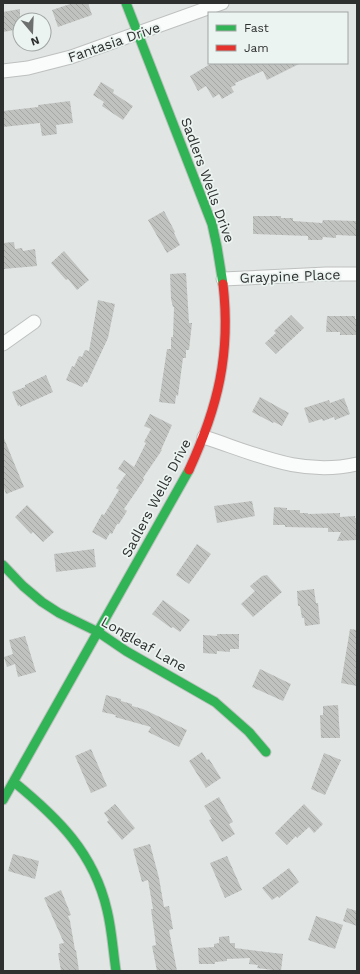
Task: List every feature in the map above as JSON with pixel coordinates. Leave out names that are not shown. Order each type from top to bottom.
[{"type":"street","name":"Sadlers Wells Drive","points":[[3,800],[8,779],[98,632],[185,479],[213,413],[222,370],[226,336],[220,254],[212,224],[126,3]]},
{"type":"street","name":"Fantasia Drive","points":[[3,71],[28,68],[71,57],[222,3]]},
{"type":"street","name":"Graypine Place","points":[[223,279],[357,274]]},
{"type":"street","points":[[3,344],[34,322]]},
{"type":"street","points":[[204,437],[280,463],[296,466],[324,468],[357,464]]},
{"type":"street","name":"Longleaf Lane","points":[[3,565],[23,586],[42,602],[59,613],[98,632],[126,651],[215,702],[249,732],[266,752]]},
{"type":"street","points":[[8,779],[56,817],[73,836],[89,862],[100,886],[107,910],[116,971]]},
{"type":"building","points":[[73,3],[88,3],[92,15],[58,27],[52,10]]},
{"type":"building","points":[[20,9],[20,12],[12,12],[12,30],[3,32],[3,12]]},
{"type":"building","points":[[210,64],[299,64],[267,80],[263,71],[235,83],[236,85],[231,87],[234,92],[222,99],[219,94],[213,98],[206,86],[198,91],[190,76]]},
{"type":"building","points":[[101,82],[114,90],[113,93],[133,106],[123,120],[102,106],[104,102],[93,95]]},
{"type":"building","points":[[70,101],[73,123],[56,125],[57,134],[42,136],[40,123],[3,127],[3,111],[38,107],[38,105]]},
{"type":"building","points":[[164,211],[180,245],[167,253],[148,220]]},
{"type":"building","points":[[253,216],[281,216],[281,218],[293,218],[293,221],[322,223],[323,220],[357,221],[357,236],[336,235],[336,238],[323,237],[322,240],[308,240],[308,236],[253,234]]},
{"type":"building","points":[[14,242],[15,249],[22,248],[23,251],[35,249],[37,266],[3,269],[3,243]]},
{"type":"building","points":[[64,251],[89,280],[77,290],[51,263]]},
{"type":"building","points":[[186,273],[189,323],[192,323],[189,350],[186,350],[186,358],[183,358],[178,396],[176,395],[175,404],[159,402],[167,349],[171,349],[171,337],[173,337],[174,307],[171,299],[170,274]]},
{"type":"building","points":[[98,300],[115,304],[108,338],[87,383],[85,382],[82,387],[66,380],[72,366],[74,367],[79,356],[82,357],[85,350],[89,351]]},
{"type":"building","points":[[291,315],[304,328],[276,354],[265,343],[276,333],[274,331]]},
{"type":"building","points":[[327,316],[355,316],[355,319],[357,319],[357,335],[340,335],[340,332],[326,332]]},
{"type":"building","points":[[46,375],[53,392],[20,407],[20,405],[18,406],[12,392],[25,387],[25,385]]},
{"type":"building","points":[[260,397],[289,413],[282,426],[252,412]]},
{"type":"building","points":[[344,398],[350,414],[335,420],[334,417],[323,421],[322,419],[309,423],[304,408],[329,400],[330,403]]},
{"type":"building","points":[[150,414],[172,425],[162,450],[124,509],[127,511],[119,524],[117,524],[112,534],[110,533],[106,540],[92,532],[102,514],[104,515],[119,490],[116,488],[126,474],[118,469],[124,460],[134,467],[146,443],[144,442],[151,429],[144,426]]},
{"type":"building","points":[[3,436],[24,487],[6,494],[3,485]]},
{"type":"building","points":[[252,501],[255,516],[217,523],[214,506]]},
{"type":"building","points":[[27,505],[54,532],[43,542],[33,532],[31,534],[15,517]]},
{"type":"building","points":[[274,507],[287,508],[287,510],[300,510],[300,513],[308,514],[340,513],[340,517],[355,516],[355,518],[357,518],[357,540],[337,541],[341,532],[328,532],[328,528],[285,527],[285,525],[273,525]]},
{"type":"building","points":[[197,544],[211,554],[189,584],[176,575]]},
{"type":"building","points":[[94,549],[96,567],[56,572],[54,554]]},
{"type":"building","points":[[267,575],[282,592],[253,617],[241,604],[255,591],[250,586],[262,576]]},
{"type":"building","points":[[314,589],[316,603],[318,603],[320,624],[305,626],[300,606],[298,606],[297,591]]},
{"type":"building","points":[[163,600],[190,620],[180,632],[173,627],[171,628],[152,614]]},
{"type":"building","points":[[350,629],[357,630],[357,686],[341,683]]},
{"type":"building","points":[[217,634],[239,634],[239,649],[230,649],[230,652],[217,651],[217,654],[203,653],[203,635],[217,636]]},
{"type":"building","points":[[25,636],[36,672],[18,677],[15,664],[7,667],[4,657],[13,654],[9,640]]},
{"type":"building","points":[[260,669],[291,684],[283,701],[252,687]]},
{"type":"building","points":[[106,695],[121,699],[121,701],[132,704],[132,706],[143,709],[187,730],[179,747],[148,732],[151,727],[115,717],[116,715],[102,712]]},
{"type":"building","points":[[338,705],[340,738],[321,738],[320,715],[323,715],[323,706]]},
{"type":"building","points":[[91,749],[107,786],[91,793],[75,756]]},
{"type":"building","points":[[202,752],[207,760],[209,759],[221,778],[206,788],[189,761]]},
{"type":"building","points":[[324,753],[341,760],[325,795],[311,789]]},
{"type":"building","points":[[219,797],[233,822],[229,824],[235,834],[222,842],[209,820],[212,819],[204,806]]},
{"type":"building","points":[[115,804],[135,828],[122,840],[107,822],[109,820],[104,813]]},
{"type":"building","points":[[304,804],[323,824],[314,833],[309,827],[297,838],[296,836],[287,845],[275,833]]},
{"type":"building","points":[[150,844],[159,878],[164,907],[169,906],[173,929],[169,930],[177,971],[157,971],[152,946],[156,945],[151,909],[153,909],[148,880],[142,882],[133,849]]},
{"type":"building","points":[[13,854],[39,861],[35,879],[8,871]]},
{"type":"building","points":[[227,856],[242,890],[225,898],[210,863]]},
{"type":"building","points":[[289,868],[299,882],[279,898],[278,896],[272,900],[262,888]]},
{"type":"building","points":[[61,890],[71,915],[68,916],[79,971],[61,971],[58,953],[60,953],[59,944],[64,943],[44,898]]},
{"type":"building","points":[[347,908],[357,911],[357,926],[343,921]]},
{"type":"building","points":[[316,916],[343,925],[335,949],[308,940]]},
{"type":"building","points":[[229,936],[230,943],[235,943],[235,948],[283,954],[281,971],[257,968],[258,965],[249,964],[250,958],[227,959],[227,961],[215,962],[215,964],[199,964],[198,948],[214,947],[214,944],[219,943],[219,937]]},
{"type":"traffic: fast","points":[[126,3],[212,224],[223,284]]},
{"type":"traffic: fast","points":[[3,800],[189,470]]},
{"type":"traffic: fast","points":[[3,565],[23,586],[42,602],[59,613],[98,632],[126,651],[215,702],[249,732],[266,752]]},
{"type":"traffic: fast","points":[[14,782],[59,823],[72,838],[93,871],[107,910],[116,971]]},
{"type":"traffic: jam","points":[[189,470],[208,424],[220,380],[225,334],[223,284]]}]
